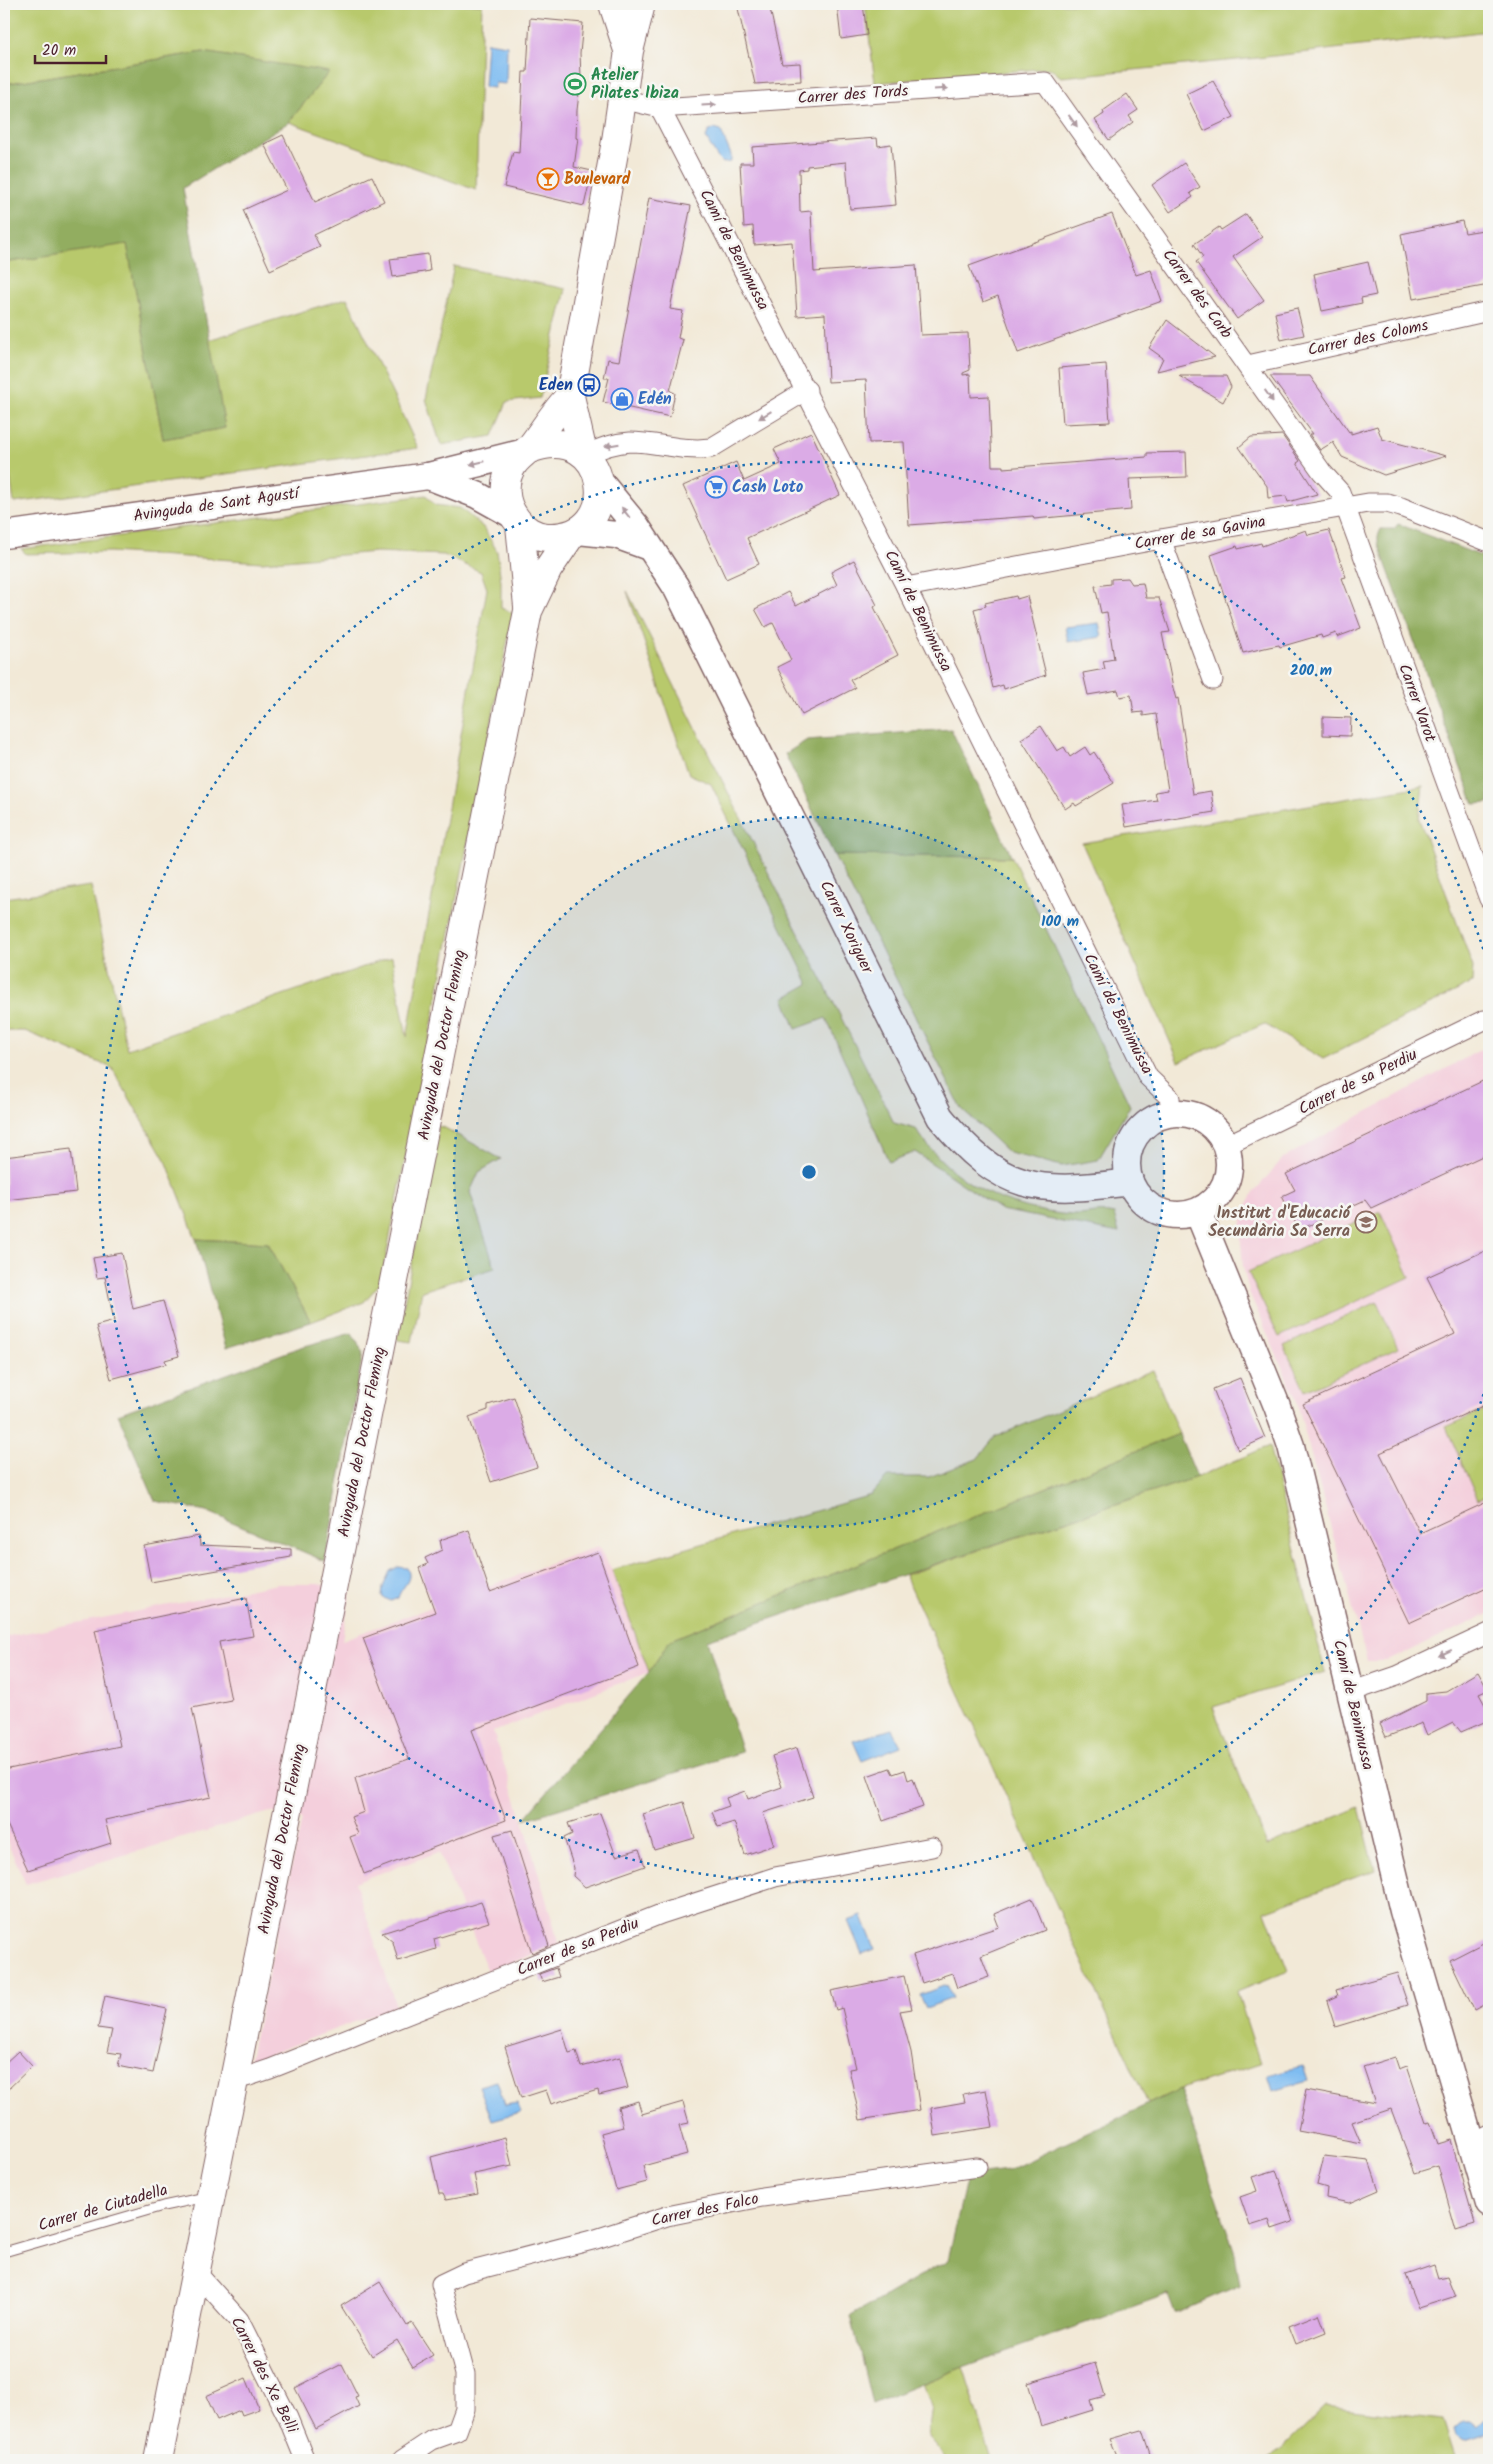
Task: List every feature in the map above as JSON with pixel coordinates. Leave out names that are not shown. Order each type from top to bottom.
[{"type":"main road","points":[[613,4],[629,51]]},
{"type":"main road","points":[[570,396],[512,468],[505,487],[506,501],[516,519],[544,537],[558,538],[574,533],[587,524],[596,510],[601,493],[597,472],[584,454],[570,396],[629,51],[641,4]]},
{"type":"main road","points":[[527,451],[543,444],[557,443],[571,446],[584,454]]},
{"type":"main road","name":"Avinguda del Doctor Fleming","points":[[158,2460],[528,611],[526,570],[516,519]]},
{"type":"main road","name":"Avinguda del Doctor Fleming","points":[[528,611],[548,569],[574,533]]},
{"type":"street","name":"Carrer des Tords","points":[[622,99],[660,108],[1045,82]]},
{"type":"street","name":"Carrer des Corb","points":[[1045,82],[1248,364],[1322,472],[1340,492],[1346,508]]},
{"type":"street","name":"Camí de Benimussa","points":[[660,108],[807,390],[1148,1077],[1170,1098],[1171,1113]]},
{"type":"street","name":"Carrer des Coloms","points":[[1248,364],[1489,311]]},
{"type":"street","points":[[584,454],[605,446],[630,442],[695,450],[712,448],[807,390]]},
{"type":"street","name":"Avinguda de Sant Agustí","points":[[4,535],[428,476],[527,451]]},
{"type":"street","name":"Avinguda de Sant Agustí","points":[[428,476],[477,495],[516,519]]},
{"type":"street","name":"Carrer Xoriguer","points":[[600,482],[637,527],[676,587],[940,1117],[962,1145],[1000,1175],[1034,1186],[1082,1188],[1130,1182]]},
{"type":"street","name":"Carrer de sa Gavina","points":[[906,587],[1161,539],[1346,508],[1387,503],[1489,542]]},
{"type":"street","name":"Carrer Varot","points":[[1346,508],[1489,899]]},
{"type":"street","points":[[574,533],[616,535],[649,547]]},
{"type":"street","points":[[1161,539],[1213,680]]},
{"type":"street","name":"Carrer de sa Perdiu","points":[[1227,1145],[1488,1019]]},
{"type":"street","points":[[1171,1113],[1194,1115],[1214,1126],[1227,1145],[1230,1171],[1219,1196],[1198,1212],[1171,1215],[1146,1204],[1130,1182],[1127,1160],[1134,1138],[1150,1121],[1171,1113]]},
{"type":"street","name":"Camí de Benimussa","points":[[1198,1212],[1277,1406],[1291,1446],[1403,1910],[1480,2139],[1489,2204]]},
{"type":"street","points":[[1350,1692],[1397,1676],[1489,1633]]},
{"type":"street","name":"Carrer de sa Perdiu","points":[[235,2078],[246,2077],[270,2069],[661,1914],[775,1877],[932,1847]]},
{"type":"street","name":"Carrer des Falco","points":[[402,2460],[432,2440],[456,2432],[465,2409],[465,2374],[442,2284],[464,2273],[596,2239],[667,2216],[762,2197],[977,2167]]},
{"type":"street","name":"Carrer des Xe Belli","points":[[196,2272],[239,2320],[288,2418],[305,2460]]},
{"type":"lane","name":"Carrer de Ciutadella","points":[[4,2252],[162,2206],[211,2196]]},
{"type":"shaded area","points":[[1489,1045],[1489,1614],[1388,1661],[1367,1661],[1296,1399],[1249,1292],[1243,1267],[1240,1232],[1244,1211],[1254,1192],[1283,1158]]},
{"type":"shaded area","points":[[598,1546],[612,1570],[649,1672],[493,1732],[523,1820],[559,1944],[488,1972],[439,1852],[355,1882],[396,2006],[249,2062],[302,1819],[270,1812],[26,1884],[4,1835],[4,1637],[278,1584],[320,1584],[351,1589],[342,1640]]},
{"type":"green space","points":[[4,4],[482,4],[476,190],[289,122],[328,73],[203,52],[4,84]]},
{"type":"green space","points":[[865,4],[1489,4],[1489,31],[1257,58],[1061,77],[1050,68],[875,83]]},
{"type":"green space","points":[[203,52],[329,72],[289,122],[183,188],[225,428],[163,439],[127,244],[4,263],[4,84]]},
{"type":"green space","points":[[127,243],[163,439],[225,428],[208,340],[347,298],[418,448],[14,503],[4,435],[4,263]]},
{"type":"green space","points":[[454,266],[566,289],[540,398],[507,402],[493,436],[441,445],[426,399]]},
{"type":"green space","points":[[426,495],[435,505],[460,508],[483,527],[497,551],[501,582],[501,608],[513,613],[381,1282],[364,1302],[311,1322],[268,1243],[196,1239],[167,1163],[112,1068],[25,1031],[4,1031],[4,898],[91,886],[127,1049],[392,957],[407,1037],[487,589],[481,572],[444,555],[376,552],[262,562],[110,552],[26,554],[21,549]]},
{"type":"green space","points":[[1398,524],[1489,559],[1489,803],[1474,804],[1378,543],[1381,529],[1394,529]]},
{"type":"green space","points":[[627,591],[894,1123],[916,1129],[946,1165],[983,1191],[1025,1207],[1048,1212],[1072,1215],[1114,1214],[1119,1233],[1001,1210],[915,1152],[889,1162],[826,1018],[796,1029],[784,998],[809,984],[711,784],[689,774]]},
{"type":"green space","points":[[951,729],[1012,857],[834,855],[785,754],[807,740]]},
{"type":"green space","points":[[1423,786],[1419,819],[1473,967],[1472,983],[1323,1059],[1264,1024],[1179,1062],[1082,843]]},
{"type":"green space","points":[[834,855],[1012,857],[1130,1106],[1098,1160],[1062,1166],[1009,1153],[961,1108]]},
{"type":"green space","points":[[438,1126],[501,1159],[479,1172],[470,1192],[495,1268],[422,1291],[412,1342],[397,1340]]},
{"type":"green space","points":[[1380,1211],[1410,1277],[1279,1337],[1248,1272]]},
{"type":"green space","points":[[196,1239],[268,1243],[311,1322],[226,1348]]},
{"type":"green space","points":[[1377,1302],[1398,1348],[1305,1391],[1284,1346]]},
{"type":"green space","points":[[352,1333],[363,1353],[325,1561],[206,1511],[155,1501],[118,1414],[301,1347]]},
{"type":"green space","points":[[1153,1370],[1179,1434],[670,1640],[649,1672],[612,1570],[871,1495],[887,1477],[929,1477],[977,1459],[995,1437]]},
{"type":"green space","points":[[1489,1408],[1489,1495],[1478,1500],[1446,1427]]},
{"type":"green space","points":[[1179,1434],[1197,1477],[707,1640],[742,1752],[523,1820],[649,1672],[670,1640]]},
{"type":"green space","points":[[1269,1446],[1325,1672],[1213,1707],[1267,1846],[1359,1807],[1375,1870],[1265,1911],[1288,1971],[1237,1992],[1260,2063],[1180,2089],[1148,2104],[905,1575],[1197,1477]]},
{"type":"green space","points":[[1180,2089],[1235,2254],[1240,2285],[1175,2313],[1168,2294],[963,2367],[872,2404],[851,2316],[948,2260],[967,2176],[1007,2171]]},
{"type":"green space","points":[[963,2367],[992,2460],[948,2460],[928,2437],[932,2406],[922,2384]]},
{"type":"green space","points":[[1326,2406],[1443,2420],[1456,2460],[1267,2460],[1282,2449]]},
{"type":"water","points":[[487,42],[507,45],[506,84],[495,83],[494,88],[484,87]]},
{"type":"water","points":[[714,129],[721,131],[731,155],[731,162],[723,163],[717,157],[706,138],[708,132]]},
{"type":"water","points":[[1099,623],[1102,637],[1068,642],[1065,627]]},
{"type":"water","points":[[398,1567],[407,1568],[409,1576],[398,1598],[391,1601],[382,1597],[383,1587],[390,1571]]},
{"type":"water","points":[[892,1729],[901,1746],[862,1761],[853,1741]]},
{"type":"water","points":[[862,1916],[875,1949],[862,1954],[848,1921]]},
{"type":"water","points":[[946,1985],[953,1998],[926,2008],[920,1995]]},
{"type":"water","points":[[1303,2066],[1308,2081],[1273,2091],[1268,2075]]},
{"type":"water","points":[[497,2081],[505,2105],[517,2103],[521,2112],[492,2120],[479,2086]]},
{"type":"water","points":[[1485,2419],[1489,2424],[1489,2434],[1463,2441],[1456,2436],[1454,2429],[1463,2421],[1470,2421],[1477,2427]]},
{"type":"building","points":[[737,4],[769,4],[782,64],[800,63],[801,81],[755,84]]},
{"type":"building","points":[[837,4],[863,4],[867,35],[841,39]]},
{"type":"building","points":[[530,18],[583,23],[580,53],[581,77],[577,110],[576,138],[578,138],[574,167],[592,171],[584,206],[504,187],[513,152],[519,153],[523,72],[527,72]]},
{"type":"building","points":[[1213,81],[1234,117],[1204,131],[1186,94]]},
{"type":"building","points":[[1127,94],[1138,110],[1129,116],[1133,122],[1109,140],[1095,120],[1104,114],[1103,111]]},
{"type":"building","points":[[283,135],[315,202],[372,176],[384,201],[314,235],[320,247],[270,270],[243,210],[287,190],[264,144]]},
{"type":"building","points":[[877,138],[878,146],[891,144],[896,205],[850,209],[846,162],[807,166],[807,169],[799,170],[800,212],[811,211],[814,272],[916,265],[921,335],[968,333],[970,370],[963,373],[963,375],[970,374],[971,397],[989,396],[992,466],[1003,466],[1003,468],[1147,457],[1147,453],[1186,452],[1187,477],[1129,479],[1131,510],[1034,519],[1033,516],[909,525],[904,442],[869,443],[866,380],[828,382],[825,314],[797,316],[792,242],[754,245],[753,226],[744,227],[740,163],[753,163],[752,147]]},
{"type":"building","points":[[1184,163],[1200,187],[1190,193],[1193,197],[1170,212],[1152,185]]},
{"type":"building","points":[[649,198],[691,206],[670,309],[683,311],[678,338],[683,340],[670,391],[675,393],[670,417],[603,402],[609,378],[604,378],[608,359],[619,361]]},
{"type":"building","points":[[1112,214],[1136,275],[1151,270],[1162,301],[1018,353],[998,296],[983,302],[969,266]]},
{"type":"building","points":[[1246,214],[1262,237],[1233,257],[1264,300],[1237,319],[1196,262],[1203,257],[1194,244],[1219,227],[1221,230]]},
{"type":"building","points":[[1462,221],[1465,233],[1489,229],[1489,285],[1413,299],[1401,234]]},
{"type":"building","points":[[428,254],[430,271],[393,277],[390,259]]},
{"type":"building","points":[[1368,262],[1376,295],[1361,298],[1362,303],[1322,311],[1314,274]]},
{"type":"building","points":[[1297,308],[1304,335],[1281,340],[1275,313]]},
{"type":"building","points":[[1167,320],[1215,357],[1157,371],[1163,358],[1149,348]]},
{"type":"building","points":[[1106,364],[1110,422],[1063,424],[1059,368]]},
{"type":"building","points":[[1179,376],[1226,376],[1231,387],[1223,402]]},
{"type":"building","points":[[1270,376],[1310,376],[1349,432],[1351,431],[1351,434],[1377,426],[1382,439],[1446,456],[1384,475],[1342,457],[1333,442],[1320,450],[1309,434],[1313,434]]},
{"type":"building","points":[[811,432],[840,495],[747,538],[759,564],[726,579],[683,486],[736,462],[744,481],[781,464],[774,449]]},
{"type":"building","points":[[1282,435],[1300,461],[1297,463],[1317,494],[1288,502],[1286,496],[1268,498],[1267,486],[1239,447],[1251,437]]},
{"type":"building","points":[[1306,530],[1308,535],[1329,530],[1346,577],[1342,578],[1361,628],[1337,637],[1336,633],[1322,638],[1321,635],[1280,647],[1279,645],[1243,653],[1211,555],[1237,546],[1238,549],[1261,543],[1262,546]]},
{"type":"building","points":[[854,560],[877,605],[874,607],[898,655],[850,680],[855,688],[802,715],[777,667],[791,660],[773,623],[765,627],[755,609],[788,592],[796,606],[837,585],[831,572]]},
{"type":"building","points":[[1128,578],[1132,584],[1143,583],[1146,598],[1159,598],[1170,632],[1162,633],[1173,688],[1176,699],[1178,698],[1193,794],[1211,791],[1214,812],[1126,827],[1122,805],[1157,800],[1155,792],[1168,790],[1156,714],[1143,716],[1143,712],[1134,713],[1131,695],[1120,697],[1118,690],[1088,695],[1083,673],[1105,669],[1103,661],[1114,659],[1107,612],[1101,613],[1095,586],[1111,584],[1111,579]]},
{"type":"building","points":[[1016,596],[1017,599],[1027,596],[1046,675],[1004,689],[1003,685],[993,688],[974,609],[986,606],[985,603]]},
{"type":"building","points":[[1323,717],[1351,718],[1350,736],[1323,735]]},
{"type":"building","points":[[1041,726],[1057,751],[1064,747],[1070,757],[1085,747],[1090,755],[1094,752],[1114,783],[1076,806],[1074,803],[1065,809],[1021,739]]},
{"type":"building","points":[[1489,1078],[1489,1153],[1371,1208],[1365,1200],[1299,1230],[1282,1196],[1295,1190],[1286,1174]]},
{"type":"building","points":[[71,1149],[76,1192],[6,1200],[4,1157]]},
{"type":"building","points":[[1489,1249],[1489,1403],[1380,1453],[1420,1533],[1489,1501],[1489,1586],[1409,1623],[1303,1404],[1455,1334],[1427,1277]]},
{"type":"building","points":[[122,1253],[133,1309],[163,1301],[179,1356],[165,1360],[166,1364],[111,1379],[96,1326],[114,1321],[105,1277],[97,1278],[93,1258]]},
{"type":"building","points":[[1240,1378],[1265,1438],[1238,1450],[1213,1389]]},
{"type":"building","points":[[514,1397],[537,1467],[491,1482],[469,1417],[488,1410],[488,1405]]},
{"type":"building","points":[[469,1530],[490,1592],[598,1552],[639,1667],[472,1730],[506,1820],[364,1874],[350,1837],[358,1834],[351,1817],[364,1812],[355,1778],[409,1759],[363,1638],[435,1612],[419,1568],[428,1564],[425,1558],[442,1550],[440,1540]]},
{"type":"building","points":[[199,1536],[200,1545],[291,1549],[291,1557],[151,1582],[144,1546]]},
{"type":"building","points":[[246,1598],[253,1636],[219,1642],[231,1700],[192,1708],[211,1797],[105,1820],[111,1843],[28,1870],[4,1818],[4,1770],[120,1746],[95,1630]]},
{"type":"building","points":[[1478,1672],[1488,1690],[1479,1694],[1489,1712],[1489,1720],[1461,1732],[1453,1722],[1427,1735],[1422,1723],[1386,1737],[1380,1724],[1426,1701],[1426,1693],[1446,1691]]},
{"type":"building","points":[[797,1748],[813,1797],[763,1813],[774,1845],[745,1855],[734,1822],[718,1827],[712,1812],[729,1806],[726,1798],[745,1791],[748,1799],[782,1787],[772,1756]]},
{"type":"building","points":[[890,1768],[893,1774],[905,1770],[908,1780],[913,1778],[923,1807],[883,1821],[867,1776]]},
{"type":"building","points":[[684,1802],[695,1838],[654,1850],[643,1814]]},
{"type":"building","points":[[600,1813],[616,1856],[639,1849],[645,1866],[585,1887],[573,1876],[574,1868],[564,1838],[572,1834],[568,1823]]},
{"type":"building","points":[[512,1830],[549,1946],[532,1953],[494,1835]]},
{"type":"building","points":[[1032,1898],[1045,1930],[981,1956],[989,1977],[957,1988],[952,1973],[922,1983],[913,1955],[999,1927],[994,1914]]},
{"type":"building","points":[[481,1902],[489,1922],[434,1939],[436,1949],[398,1961],[393,1942],[382,1933]]},
{"type":"building","points":[[1489,1940],[1489,2002],[1474,2010],[1450,1960]]},
{"type":"building","points":[[556,1968],[559,1977],[542,1982],[539,1974]]},
{"type":"building","points":[[1397,1973],[1408,2005],[1335,2027],[1327,2001],[1338,1996],[1336,1990]]},
{"type":"building","points":[[904,1976],[912,2009],[900,2011],[911,2052],[920,2110],[860,2120],[849,2069],[856,2068],[842,2008],[836,2010],[831,1991]]},
{"type":"building","points":[[105,1996],[167,2009],[153,2073],[118,2066],[121,2054],[107,2052],[112,2030],[98,2028]]},
{"type":"building","points":[[562,2029],[569,2053],[576,2051],[581,2067],[620,2057],[628,2088],[599,2095],[598,2090],[551,2104],[546,2090],[521,2098],[505,2047]]},
{"type":"building","points":[[18,2051],[32,2066],[4,2093],[4,2064]]},
{"type":"building","points":[[1395,2057],[1399,2069],[1407,2066],[1426,2123],[1430,2122],[1438,2144],[1451,2140],[1475,2224],[1456,2230],[1438,2166],[1415,2173],[1391,2109],[1352,2122],[1361,2143],[1298,2131],[1306,2090],[1375,2103],[1363,2067]]},
{"type":"building","points":[[986,2090],[993,2127],[935,2136],[931,2108],[965,2102],[963,2094]]},
{"type":"building","points":[[638,2101],[642,2114],[683,2102],[689,2123],[679,2125],[687,2154],[643,2166],[647,2182],[616,2190],[601,2133],[623,2127],[618,2107]]},
{"type":"building","points":[[505,2137],[512,2166],[474,2174],[478,2194],[446,2200],[443,2194],[439,2194],[431,2157]]},
{"type":"building","points":[[1324,2156],[1369,2161],[1379,2190],[1349,2203],[1326,2198],[1327,2188],[1317,2185]]},
{"type":"building","points":[[1276,2170],[1293,2222],[1272,2229],[1269,2220],[1250,2226],[1240,2197],[1257,2191],[1252,2177]]},
{"type":"building","points":[[1434,2265],[1438,2278],[1448,2276],[1456,2296],[1418,2308],[1405,2275]]},
{"type":"building","points":[[380,2282],[407,2326],[412,2323],[433,2355],[413,2367],[397,2340],[372,2356],[341,2306]]},
{"type":"building","points":[[1319,2314],[1326,2332],[1296,2344],[1289,2326]]},
{"type":"building","points":[[1095,2363],[1105,2396],[1090,2400],[1093,2410],[1041,2426],[1028,2383]]},
{"type":"building","points":[[342,2364],[358,2396],[355,2397],[359,2406],[316,2429],[295,2388]]},
{"type":"building","points":[[246,2378],[259,2409],[242,2415],[240,2410],[217,2420],[206,2396]]},
{"type":"building","points":[[1142,2430],[1152,2460],[1119,2460],[1110,2439]]},
{"type":"place","name":"Atelier Pilates Ibiza","points":[[575,84]]},
{"type":"place","name":"Boulevard","points":[[548,179]]},
{"type":"place","name":"Eden","points":[[589,385]]},
{"type":"place","name":"Edén","points":[[622,399]]},
{"type":"place","name":"Cash Loto","points":[[716,487]]},
{"type":"place","name":"Institut d'Educació Secundària Sa Serra","points":[[1366,1222]]}]
